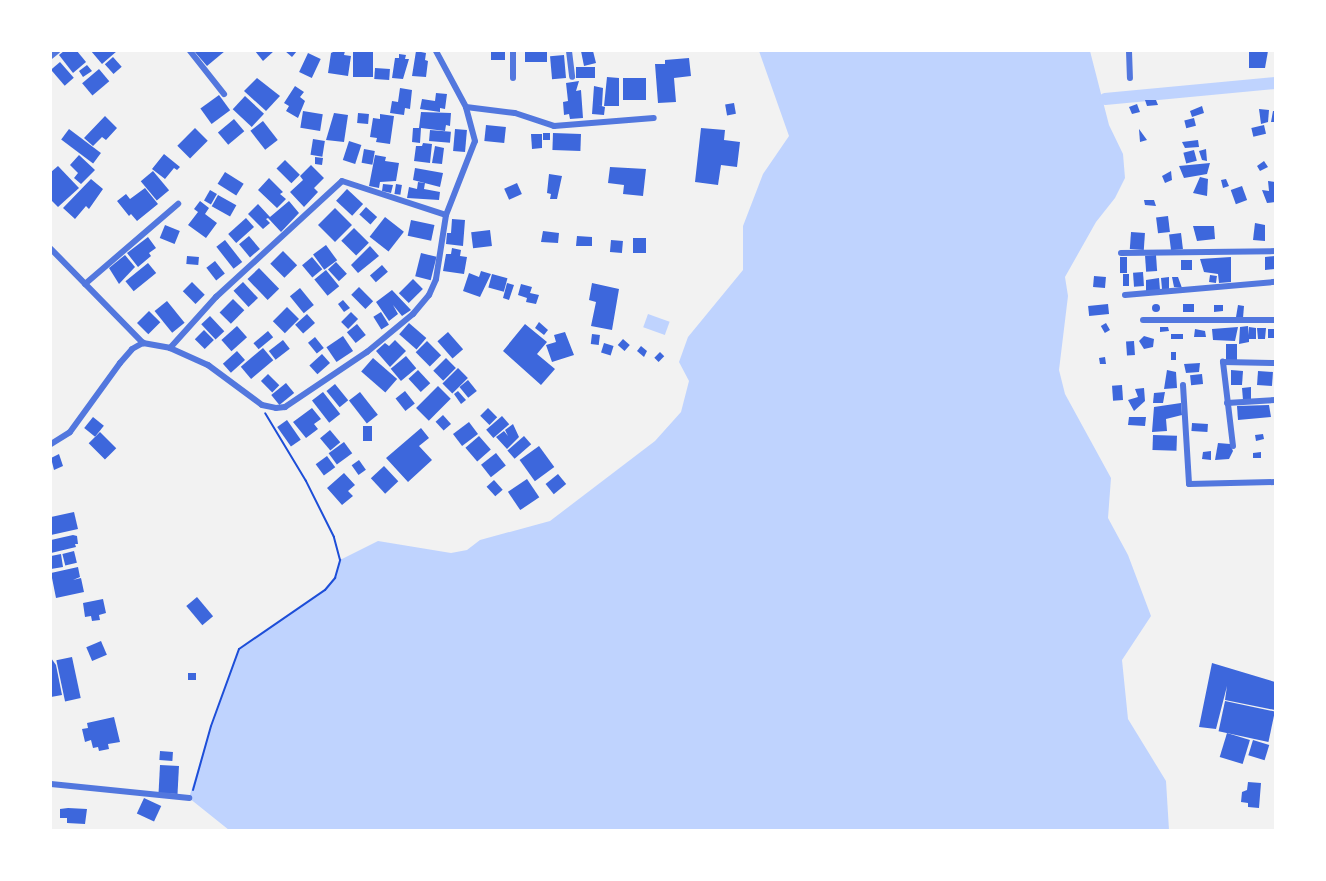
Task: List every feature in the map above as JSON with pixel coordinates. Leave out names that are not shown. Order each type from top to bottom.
[{"type":"street","points":[[51,56],[57,51]]},
{"type":"street","points":[[190,51],[224,94]]},
{"type":"street","points":[[51,249],[143,343],[170,348],[208,365],[262,405],[285,407],[367,352],[399,326],[429,295],[436,279],[446,215],[475,141],[466,107],[436,51]]},
{"type":"street","points":[[513,51],[513,78]]},
{"type":"street","points":[[569,51],[572,76]]},
{"type":"street","points":[[1129,51],[1130,78]]},
{"type":"street","points":[[466,107],[514,113],[554,126],[654,118]]},
{"type":"street","points":[[170,348],[216,297],[342,181],[446,215]]},
{"type":"street","points":[[85,284],[178,204]]},
{"type":"street","points":[[1121,253],[1275,251]]},
{"type":"street","points":[[1125,295],[1275,282]]},
{"type":"street","points":[[1143,320],[1275,320]]},
{"type":"street","points":[[51,444],[70,432],[120,363],[132,349],[143,343]]},
{"type":"street","points":[[1233,446],[1223,362],[1275,363]]},
{"type":"street","points":[[1183,385],[1189,484],[1275,482]]},
{"type":"street","points":[[1227,402],[1275,400]]},
{"type":"street","points":[[51,784],[189,798]]},
{"type":"path","points":[[189,798],[211,726],[239,649],[325,590],[336,578],[340,560],[334,537],[267,418],[262,405]]},
{"type":"water","points":[[759,51],[1090,51],[1109,125],[1123,154],[1125,178],[1115,198],[1096,222],[1065,277],[1068,296],[1059,370],[1065,394],[1111,478],[1108,518],[1128,555],[1151,616],[1122,660],[1128,719],[1166,781],[1169,830],[229,830],[189,798],[211,726],[239,649],[325,590],[335,578],[340,560],[378,541],[451,553],[467,550],[480,540],[550,521],[655,441],[681,412],[689,381],[679,362],[688,337],[743,270],[743,226],[763,174],[789,136]]},
{"type":"water","points":[[648,314],[670,322],[665,335],[643,327]]},
{"type":"building","points":[[64,51],[77,51],[86,62],[73,73],[59,55]]},
{"type":"building","points":[[91,51],[117,51],[102,64]]},
{"type":"building","points":[[194,51],[225,51],[207,66]]},
{"type":"building","points":[[255,51],[274,51],[263,61]]},
{"type":"building","points":[[285,51],[297,51],[292,57]]},
{"type":"building","points":[[345,51],[344,55],[351,56],[348,76],[328,73],[331,53]]},
{"type":"building","points":[[353,51],[373,51],[373,77],[353,77]]},
{"type":"building","points":[[416,51],[426,53],[425,60],[428,61],[426,77],[412,76]]},
{"type":"building","points":[[491,51],[505,51],[505,60],[491,60]]},
{"type":"building","points":[[525,51],[547,51],[547,62],[525,62]]},
{"type":"building","points":[[581,51],[593,51],[596,63],[584,66]]},
{"type":"building","points":[[1249,51],[1268,51],[1265,68],[1249,68]]},
{"type":"building","points":[[308,53],[321,59],[312,78],[299,72]]},
{"type":"building","points":[[399,54],[406,55],[405,59],[409,59],[403,79],[392,78],[395,58],[399,58]]},
{"type":"building","points":[[564,55],[566,78],[552,79],[550,56]]},
{"type":"building","points":[[113,57],[122,67],[114,74],[105,64]]},
{"type":"building","points":[[689,58],[691,76],[674,78],[676,102],[658,103],[655,64],[665,64],[665,60]]},
{"type":"building","points":[[60,62],[74,78],[65,86],[51,70]]},
{"type":"building","points":[[87,65],[92,71],[83,77],[79,71]]},
{"type":"building","points":[[576,67],[595,67],[595,78],[576,78]]},
{"type":"building","points":[[375,68],[390,69],[389,80],[374,79]]},
{"type":"building","points":[[99,69],[109,81],[92,95],[82,83]]},
{"type":"building","points":[[607,77],[619,78],[619,106],[604,106]]},
{"type":"building","points":[[257,78],[280,96],[266,111],[244,91]]},
{"type":"building","points":[[623,78],[646,78],[646,100],[623,100]]},
{"type":"building","points":[[579,81],[576,91],[581,90],[583,118],[570,119],[569,114],[564,115],[563,102],[568,101],[566,83]]},
{"type":"building","points":[[295,86],[304,92],[300,97],[305,101],[298,118],[286,111],[289,106],[284,103]]},
{"type":"building","points":[[594,86],[603,88],[602,106],[598,105],[605,107],[604,115],[592,114]]},
{"type":"building","points":[[400,88],[412,90],[410,109],[405,108],[404,115],[390,113],[392,101],[398,102]]},
{"type":"building","points":[[436,93],[447,94],[445,109],[440,108],[440,112],[420,109],[422,99],[435,101]]},
{"type":"building","points":[[219,95],[230,110],[212,124],[200,109]]},
{"type":"building","points":[[245,96],[264,114],[252,127],[233,109]]},
{"type":"building","points":[[1145,100],[1156,100],[1158,105],[1147,106]]},
{"type":"building","points":[[734,103],[736,114],[727,115],[725,105]]},
{"type":"building","points":[[1137,104],[1140,112],[1132,114],[1129,107]]},
{"type":"building","points":[[1202,106],[1204,113],[1192,117],[1190,111]]},
{"type":"building","points":[[1259,109],[1269,110],[1268,122],[1261,124]]},
{"type":"building","points":[[303,111],[323,114],[320,131],[300,128]]},
{"type":"building","points":[[1273,111],[1275,111],[1275,122],[1271,122]]},
{"type":"building","points":[[421,112],[451,113],[450,126],[446,125],[445,131],[421,128],[420,143],[412,142],[413,128],[419,128]]},
{"type":"building","points":[[334,113],[348,115],[344,142],[326,140]]},
{"type":"building","points":[[358,113],[369,114],[368,124],[357,123]]},
{"type":"building","points":[[380,114],[394,116],[390,144],[376,142],[377,138],[370,137],[373,118],[380,119]]},
{"type":"building","points":[[105,116],[117,128],[106,140],[102,137],[93,146],[84,138]]},
{"type":"building","points":[[1194,118],[1196,126],[1186,128],[1184,120]]},
{"type":"building","points":[[234,119],[244,131],[228,145],[218,132]]},
{"type":"building","points":[[263,121],[278,140],[265,150],[250,131]]},
{"type":"building","points":[[486,125],[506,127],[504,143],[484,141]]},
{"type":"building","points":[[1264,125],[1266,134],[1253,137],[1251,128]]},
{"type":"building","points":[[195,128],[208,141],[190,158],[177,146]]},
{"type":"building","points":[[701,128],[725,130],[724,140],[740,142],[737,167],[721,165],[718,185],[695,182]]},
{"type":"building","points":[[69,129],[101,153],[93,163],[61,139]]},
{"type":"building","points":[[455,129],[467,130],[465,152],[453,151]]},
{"type":"building","points":[[1139,129],[1147,140],[1140,142]]},
{"type":"building","points":[[430,130],[451,132],[450,143],[429,141]]},
{"type":"building","points":[[543,133],[550,133],[550,140],[543,140]]},
{"type":"building","points":[[553,133],[581,134],[580,151],[552,150]]},
{"type":"building","points":[[531,134],[542,134],[542,148],[532,149]]},
{"type":"building","points":[[313,139],[325,141],[322,157],[310,155]]},
{"type":"building","points":[[1198,140],[1199,147],[1185,148],[1182,142]]},
{"type":"building","points":[[349,141],[361,145],[355,164],[343,160]]},
{"type":"building","points":[[423,143],[432,144],[430,163],[414,161],[416,146],[422,146]]},
{"type":"building","points":[[435,146],[444,148],[442,164],[432,163]]},
{"type":"building","points":[[364,149],[375,151],[372,165],[362,163]]},
{"type":"building","points":[[1206,149],[1207,161],[1202,160],[1199,151]]},
{"type":"building","points":[[1194,150],[1197,161],[1186,163],[1183,153]]},
{"type":"building","points":[[164,154],[180,167],[177,170],[174,168],[165,179],[152,169]]},
{"type":"building","points":[[79,155],[95,170],[81,184],[74,178],[78,173],[70,165]]},
{"type":"building","points":[[375,155],[386,157],[385,161],[399,163],[396,181],[380,182],[379,188],[369,186]]},
{"type":"building","points":[[315,157],[323,158],[322,165],[315,164]]},
{"type":"building","points":[[285,160],[300,175],[291,183],[277,168]]},
{"type":"building","points":[[1264,161],[1268,167],[1260,171],[1257,166]]},
{"type":"building","points":[[1210,163],[1207,174],[1184,178],[1179,166]]},
{"type":"building","points":[[311,165],[324,178],[314,188],[318,192],[304,207],[290,192],[303,180],[300,176]]},
{"type":"building","points":[[58,166],[79,188],[58,207],[51,200],[51,172]]},
{"type":"building","points":[[610,167],[646,169],[643,196],[623,194],[624,185],[608,183]]},
{"type":"building","points":[[415,168],[443,173],[440,187],[413,180]]},
{"type":"building","points":[[153,171],[169,190],[157,200],[141,181]]},
{"type":"building","points":[[1171,171],[1172,180],[1165,183],[1162,176]]},
{"type":"building","points":[[225,172],[244,184],[236,196],[218,184]]},
{"type":"building","points":[[549,174],[562,176],[557,199],[550,199],[551,194],[547,193]]},
{"type":"building","points":[[1200,177],[1208,179],[1207,196],[1193,193]]},
{"type":"building","points":[[269,178],[283,192],[280,194],[286,199],[277,208],[258,190]]},
{"type":"building","points":[[91,179],[103,189],[89,209],[86,206],[75,219],[63,208]]},
{"type":"building","points":[[1226,179],[1229,186],[1223,188],[1221,180]]},
{"type":"building","points":[[1268,181],[1275,182],[1275,202],[1267,203],[1262,190],[1269,191]]},
{"type":"building","points":[[418,182],[425,183],[424,189],[440,192],[439,200],[407,198],[409,187],[417,189]]},
{"type":"building","points":[[517,183],[522,194],[509,200],[504,189]]},
{"type":"building","points":[[383,184],[393,185],[391,193],[382,191]]},
{"type":"building","points":[[396,184],[402,185],[400,195],[394,194]]},
{"type":"building","points":[[1242,186],[1247,200],[1236,204],[1231,190]]},
{"type":"building","points":[[145,188],[158,204],[137,221],[131,214],[129,216],[117,201],[126,194],[130,199]]},
{"type":"building","points":[[347,189],[363,204],[352,216],[336,201]]},
{"type":"building","points":[[210,190],[217,194],[211,204],[204,200]]},
{"type":"building","points":[[218,195],[236,205],[230,217],[212,206]]},
{"type":"building","points":[[1144,200],[1154,200],[1156,206],[1145,205]]},
{"type":"building","points":[[200,201],[209,208],[205,214],[217,223],[206,238],[188,225],[198,212],[194,209]]},
{"type":"building","points":[[289,201],[299,213],[281,232],[268,218],[266,219],[270,223],[263,229],[248,214],[258,204],[270,217]]},
{"type":"building","points":[[366,207],[377,217],[370,224],[359,214]]},
{"type":"building","points":[[335,208],[352,225],[335,242],[318,225]]},
{"type":"building","points":[[1168,216],[1170,232],[1158,233],[1156,217]]},
{"type":"building","points":[[385,217],[404,232],[389,251],[370,237]]},
{"type":"building","points":[[246,218],[254,227],[236,243],[228,234]]},
{"type":"building","points":[[452,219],[465,220],[463,246],[446,244],[447,233],[451,233]]},
{"type":"building","points":[[411,220],[434,225],[431,241],[408,236]]},
{"type":"building","points":[[1255,223],[1265,225],[1265,241],[1253,240]]},
{"type":"building","points":[[165,225],[180,231],[175,244],[160,238]]},
{"type":"building","points":[[1193,226],[1214,226],[1215,239],[1197,241]]},
{"type":"building","points":[[354,228],[369,243],[356,256],[341,241]]},
{"type":"building","points":[[490,230],[492,246],[473,248],[471,232]]},
{"type":"building","points":[[543,231],[559,233],[558,243],[541,242]]},
{"type":"building","points":[[1131,232],[1145,233],[1144,250],[1130,249]]},
{"type":"building","points":[[1181,233],[1183,249],[1171,250],[1169,234]]},
{"type":"building","points":[[249,236],[260,249],[250,257],[239,244]]},
{"type":"building","points":[[577,236],[592,237],[592,246],[576,246]]},
{"type":"building","points":[[148,237],[156,248],[149,253],[151,256],[138,267],[127,253]]},
{"type":"building","points":[[633,238],[646,238],[646,253],[633,253]]},
{"type":"building","points":[[225,240],[242,262],[234,269],[216,247]]},
{"type":"building","points":[[611,240],[623,241],[622,253],[610,252]]},
{"type":"building","points":[[326,245],[337,260],[324,270],[313,254]]},
{"type":"building","points":[[370,246],[379,256],[358,273],[351,265]]},
{"type":"building","points":[[452,248],[461,250],[460,256],[467,257],[464,274],[443,271],[446,254],[451,254]]},
{"type":"building","points":[[283,251],[297,265],[284,278],[270,264]]},
{"type":"building","points":[[421,253],[437,257],[431,280],[415,276]]},
{"type":"building","points":[[125,255],[135,267],[119,284],[109,268]]},
{"type":"building","points":[[1156,255],[1157,271],[1146,272],[1145,256]]},
{"type":"building","points":[[187,256],[199,257],[198,265],[186,264]]},
{"type":"building","points":[[1275,256],[1275,269],[1265,270],[1265,257]]},
{"type":"building","points":[[312,257],[322,269],[312,278],[302,265]]},
{"type":"building","points":[[1120,257],[1127,257],[1127,273],[1120,273]]},
{"type":"building","points":[[1231,257],[1231,282],[1219,283],[1218,274],[1204,272],[1200,259]]},
{"type":"building","points":[[1181,260],[1192,260],[1192,270],[1181,270]]},
{"type":"building","points":[[215,261],[225,274],[216,280],[206,268]]},
{"type":"building","points":[[336,262],[347,274],[339,281],[328,270]]},
{"type":"building","points":[[148,263],[156,273],[134,291],[125,281]]},
{"type":"building","points":[[382,265],[388,272],[376,282],[370,275]]},
{"type":"building","points":[[259,268],[279,289],[268,300],[247,279]]},
{"type":"building","points":[[326,270],[339,286],[328,296],[314,279]]},
{"type":"building","points":[[481,271],[491,274],[480,297],[463,291],[469,273],[479,277]]},
{"type":"building","points":[[1143,272],[1144,286],[1134,287],[1133,273]]},
{"type":"building","points":[[492,274],[507,278],[504,292],[488,288]]},
{"type":"building","points":[[1123,274],[1129,274],[1129,286],[1123,286]]},
{"type":"building","points":[[1210,275],[1217,276],[1216,283],[1209,282]]},
{"type":"building","points":[[1094,276],[1106,277],[1105,288],[1093,287]]},
{"type":"building","points":[[1169,277],[1169,289],[1162,289],[1161,278]]},
{"type":"building","points":[[1172,277],[1178,277],[1182,288],[1174,287]]},
{"type":"building","points":[[1159,278],[1160,290],[1146,291],[1146,280]]},
{"type":"building","points":[[413,279],[423,289],[409,303],[399,293]]},
{"type":"building","points":[[192,282],[205,295],[196,304],[183,291]]},
{"type":"building","points":[[243,282],[258,298],[248,307],[233,291]]},
{"type":"building","points":[[507,283],[514,285],[509,300],[503,298]]},
{"type":"building","points":[[592,283],[619,289],[612,330],[591,326],[596,302],[589,300]]},
{"type":"building","points":[[521,284],[532,287],[530,293],[539,295],[536,304],[526,302],[527,298],[518,295]]},
{"type":"building","points":[[359,287],[373,301],[365,309],[351,295]]},
{"type":"building","points":[[300,288],[314,305],[304,313],[290,296]]},
{"type":"building","points":[[392,290],[411,310],[402,316],[393,305],[398,314],[389,321],[376,302]]},
{"type":"building","points":[[233,299],[244,310],[231,324],[220,312]]},
{"type":"building","points":[[343,300],[350,308],[344,312],[338,304]]},
{"type":"building","points":[[167,301],[185,323],[172,333],[155,311]]},
{"type":"building","points":[[1108,304],[1109,314],[1089,316],[1088,306]]},
{"type":"building","points":[[1156,304],[1160,308],[1156,312],[1152,308]]},
{"type":"building","points":[[1183,304],[1194,304],[1194,312],[1183,312]]},
{"type":"building","points":[[1214,305],[1223,305],[1223,311],[1214,312]]},
{"type":"building","points":[[1238,305],[1244,306],[1243,318],[1236,317]]},
{"type":"building","points":[[287,307],[299,319],[285,333],[273,321]]},
{"type":"building","points":[[149,311],[160,322],[148,334],[137,323]]},
{"type":"building","points":[[351,312],[358,319],[348,329],[341,322]]},
{"type":"building","points":[[381,312],[389,325],[381,329],[373,317]]},
{"type":"building","points":[[307,314],[315,323],[303,334],[295,325]]},
{"type":"building","points":[[210,316],[224,331],[216,340],[201,324]]},
{"type":"building","points":[[539,322],[548,330],[544,335],[535,328]]},
{"type":"building","points":[[409,323],[426,338],[417,349],[399,334]]},
{"type":"building","points":[[1106,323],[1110,330],[1105,333],[1101,326]]},
{"type":"building","points":[[357,324],[366,335],[356,343],[347,332]]},
{"type":"building","points":[[525,324],[547,342],[537,354],[555,369],[541,385],[503,351]]},
{"type":"building","points":[[237,326],[247,337],[231,351],[221,340]]},
{"type":"building","points":[[1248,326],[1249,335],[1249,327],[1256,328],[1256,339],[1249,339],[1249,342],[1239,344],[1240,327]]},
{"type":"building","points":[[1160,327],[1168,327],[1169,331],[1160,332]]},
{"type":"building","points":[[1238,327],[1235,341],[1213,340],[1212,329]]},
{"type":"building","points":[[1257,328],[1266,328],[1265,339],[1258,339]]},
{"type":"building","points":[[1195,329],[1205,331],[1206,337],[1194,337]]},
{"type":"building","points":[[1268,329],[1275,329],[1275,338],[1268,338]]},
{"type":"building","points":[[204,330],[214,340],[205,349],[195,339]]},
{"type":"building","points":[[268,331],[273,337],[259,349],[253,343]]},
{"type":"building","points":[[448,332],[463,349],[453,359],[437,341]]},
{"type":"building","points":[[565,332],[574,355],[552,362],[546,345],[556,342],[554,335]]},
{"type":"building","points":[[592,334],[600,335],[599,345],[591,344]]},
{"type":"building","points":[[1171,334],[1183,334],[1183,339],[1171,339]]},
{"type":"building","points":[[343,336],[353,351],[336,362],[326,347]]},
{"type":"building","points":[[1144,336],[1154,339],[1153,347],[1144,349],[1139,341]]},
{"type":"building","points":[[315,337],[324,348],[317,354],[308,343]]},
{"type":"building","points":[[623,339],[630,345],[625,351],[618,345]]},
{"type":"building","points":[[283,340],[290,349],[276,360],[269,351]]},
{"type":"building","points":[[395,340],[406,351],[390,367],[376,351],[385,343],[389,346]]},
{"type":"building","points":[[427,341],[441,355],[430,366],[416,352]]},
{"type":"building","points":[[1134,341],[1135,355],[1127,356],[1126,342]]},
{"type":"building","points":[[604,343],[614,346],[611,355],[601,353]]},
{"type":"building","points":[[1226,344],[1237,344],[1237,360],[1226,360]]},
{"type":"building","points":[[641,346],[647,351],[644,357],[637,351]]},
{"type":"building","points":[[263,348],[273,360],[251,379],[241,367]]},
{"type":"building","points":[[237,351],[245,360],[231,373],[223,364]]},
{"type":"building","points":[[660,352],[664,356],[659,362],[654,358]]},
{"type":"building","points":[[1171,352],[1176,352],[1176,360],[1171,360]]},
{"type":"building","points":[[322,354],[330,363],[317,374],[309,365]]},
{"type":"building","points":[[406,356],[416,368],[401,381],[391,369]]},
{"type":"building","points":[[1105,357],[1106,364],[1100,364],[1099,358]]},
{"type":"building","points":[[373,358],[397,379],[385,393],[361,372]]},
{"type":"building","points":[[446,358],[456,368],[443,381],[433,371]]},
{"type":"building","points":[[1200,363],[1199,372],[1186,373],[1184,364]]},
{"type":"building","points":[[458,368],[468,378],[452,393],[442,384]]},
{"type":"building","points":[[418,370],[430,383],[421,392],[408,379]]},
{"type":"building","points":[[1167,370],[1176,372],[1177,388],[1164,389]]},
{"type":"building","points":[[1231,370],[1243,371],[1242,385],[1231,385]]},
{"type":"building","points":[[1258,371],[1273,372],[1272,386],[1257,385]]},
{"type":"building","points":[[268,374],[279,385],[272,392],[261,381]]},
{"type":"building","points":[[1202,374],[1203,384],[1191,385],[1190,375]]},
{"type":"building","points":[[468,380],[477,391],[468,398],[459,387]]},
{"type":"building","points":[[286,383],[294,393],[279,405],[271,395]]},
{"type":"building","points":[[335,384],[348,400],[340,407],[326,391]]},
{"type":"building","points":[[1122,385],[1123,400],[1113,401],[1112,386]]},
{"type":"building","points":[[438,386],[451,399],[429,421],[416,408]]},
{"type":"building","points":[[1251,387],[1251,399],[1243,400],[1242,388]]},
{"type":"building","points":[[1144,388],[1145,401],[1134,411],[1128,400],[1138,397],[1135,389]]},
{"type":"building","points":[[405,391],[415,404],[405,411],[396,398]]},
{"type":"building","points":[[458,391],[466,400],[461,404],[454,394]]},
{"type":"building","points":[[323,392],[340,414],[329,423],[312,401]]},
{"type":"building","points":[[360,392],[378,415],[367,423],[349,401]]},
{"type":"building","points":[[1165,392],[1163,403],[1153,403],[1154,393]]},
{"type":"building","points":[[1181,403],[1182,415],[1166,419],[1167,431],[1152,432],[1154,407]]},
{"type":"building","points":[[1269,405],[1271,417],[1238,420],[1237,406]]},
{"type":"building","points":[[312,408],[321,419],[314,424],[318,429],[306,438],[293,422]]},
{"type":"building","points":[[488,408],[497,417],[489,425],[480,416]]},
{"type":"building","points":[[443,415],[451,424],[444,431],[436,422]]},
{"type":"building","points":[[502,416],[509,424],[493,438],[486,430]]},
{"type":"building","points":[[93,417],[104,426],[95,437],[84,428]]},
{"type":"building","points":[[1129,417],[1146,417],[1145,426],[1128,425]]},
{"type":"building","points":[[287,420],[301,440],[291,447],[277,427]]},
{"type":"building","points":[[469,422],[478,434],[462,446],[453,434]]},
{"type":"building","points":[[1192,423],[1208,424],[1207,432],[1191,431]]},
{"type":"building","points":[[513,424],[519,437],[507,449],[496,437],[504,431],[508,436],[505,430]]},
{"type":"building","points":[[363,426],[372,426],[372,441],[363,441]]},
{"type":"building","points":[[421,428],[429,438],[419,446],[432,460],[408,482],[386,458]]},
{"type":"building","points":[[330,430],[340,442],[330,451],[320,438]]},
{"type":"building","points":[[100,432],[116,448],[105,460],[89,443]]},
{"type":"building","points":[[1263,434],[1264,439],[1256,441],[1255,435]]},
{"type":"building","points":[[1153,435],[1177,436],[1176,451],[1152,450]]},
{"type":"building","points":[[479,436],[491,450],[477,461],[465,448]]},
{"type":"building","points":[[524,436],[531,444],[515,459],[507,450]]},
{"type":"building","points":[[344,442],[352,453],[337,464],[329,453]]},
{"type":"building","points":[[1218,443],[1230,444],[1233,451],[1229,459],[1215,460]]},
{"type":"building","points":[[539,446],[554,467],[535,481],[520,460]]},
{"type":"building","points":[[1211,451],[1211,460],[1202,459],[1203,452]]},
{"type":"building","points":[[1261,452],[1261,458],[1253,458],[1253,453]]},
{"type":"building","points":[[496,453],[506,466],[491,477],[481,465]]},
{"type":"building","points":[[59,454],[63,466],[54,470],[51,458]]},
{"type":"building","points":[[327,456],[335,467],[324,476],[316,464]]},
{"type":"building","points":[[359,460],[366,470],[359,475],[352,465]]},
{"type":"building","points":[[384,466],[398,481],[385,494],[371,478]]},
{"type":"building","points":[[344,473],[355,485],[348,491],[353,496],[342,505],[327,488]]},
{"type":"building","points":[[558,474],[566,484],[554,494],[546,484]]},
{"type":"building","points":[[527,479],[539,497],[520,510],[508,492]]},
{"type":"building","points":[[494,480],[503,490],[495,496],[487,487]]},
{"type":"building","points":[[74,512],[78,529],[51,535],[51,517]]},
{"type":"building","points":[[77,536],[76,547],[51,553],[51,540]]},
{"type":"building","points":[[74,551],[77,563],[65,566],[62,554]]},
{"type":"building","points":[[61,554],[63,567],[51,569],[51,556]]},
{"type":"building","points":[[78,567],[80,577],[73,580],[81,578],[84,592],[56,598],[51,573]]},
{"type":"building","points":[[197,597],[213,616],[202,625],[186,606]]},
{"type":"building","points":[[103,599],[106,613],[99,615],[100,620],[92,621],[91,616],[85,617],[83,603]]},
{"type":"building","points":[[101,641],[107,655],[92,661],[86,647]]},
{"type":"building","points":[[72,657],[81,698],[65,701],[56,660]]},
{"type":"building","points":[[51,658],[56,665],[62,695],[51,697]]},
{"type":"building","points":[[1212,663],[1275,682],[1275,710],[1225,700],[1227,686],[1216,729],[1199,727]]},
{"type":"building","points":[[188,673],[196,673],[196,680],[188,680]]},
{"type":"building","points":[[1225,701],[1275,712],[1268,742],[1219,731]]},
{"type":"building","points":[[114,717],[120,742],[108,744],[109,749],[99,751],[98,747],[93,748],[91,740],[85,742],[82,729],[88,728],[87,723]]},
{"type":"building","points":[[1227,733],[1250,740],[1243,764],[1220,757]]},
{"type":"building","points":[[1253,740],[1269,745],[1265,760],[1248,755]]},
{"type":"building","points":[[160,751],[173,752],[172,761],[159,760]]},
{"type":"building","points":[[160,765],[179,766],[178,794],[159,793]]},
{"type":"building","points":[[1248,782],[1261,783],[1259,808],[1248,807],[1248,803],[1241,802],[1242,792],[1247,790]]},
{"type":"building","points":[[144,798],[161,806],[154,821],[137,813]]},
{"type":"building","points":[[60,809],[87,809],[85,824],[67,823],[67,818],[60,818]]},
{"type":"waterway","points":[[1105,99],[1275,83]]}]
